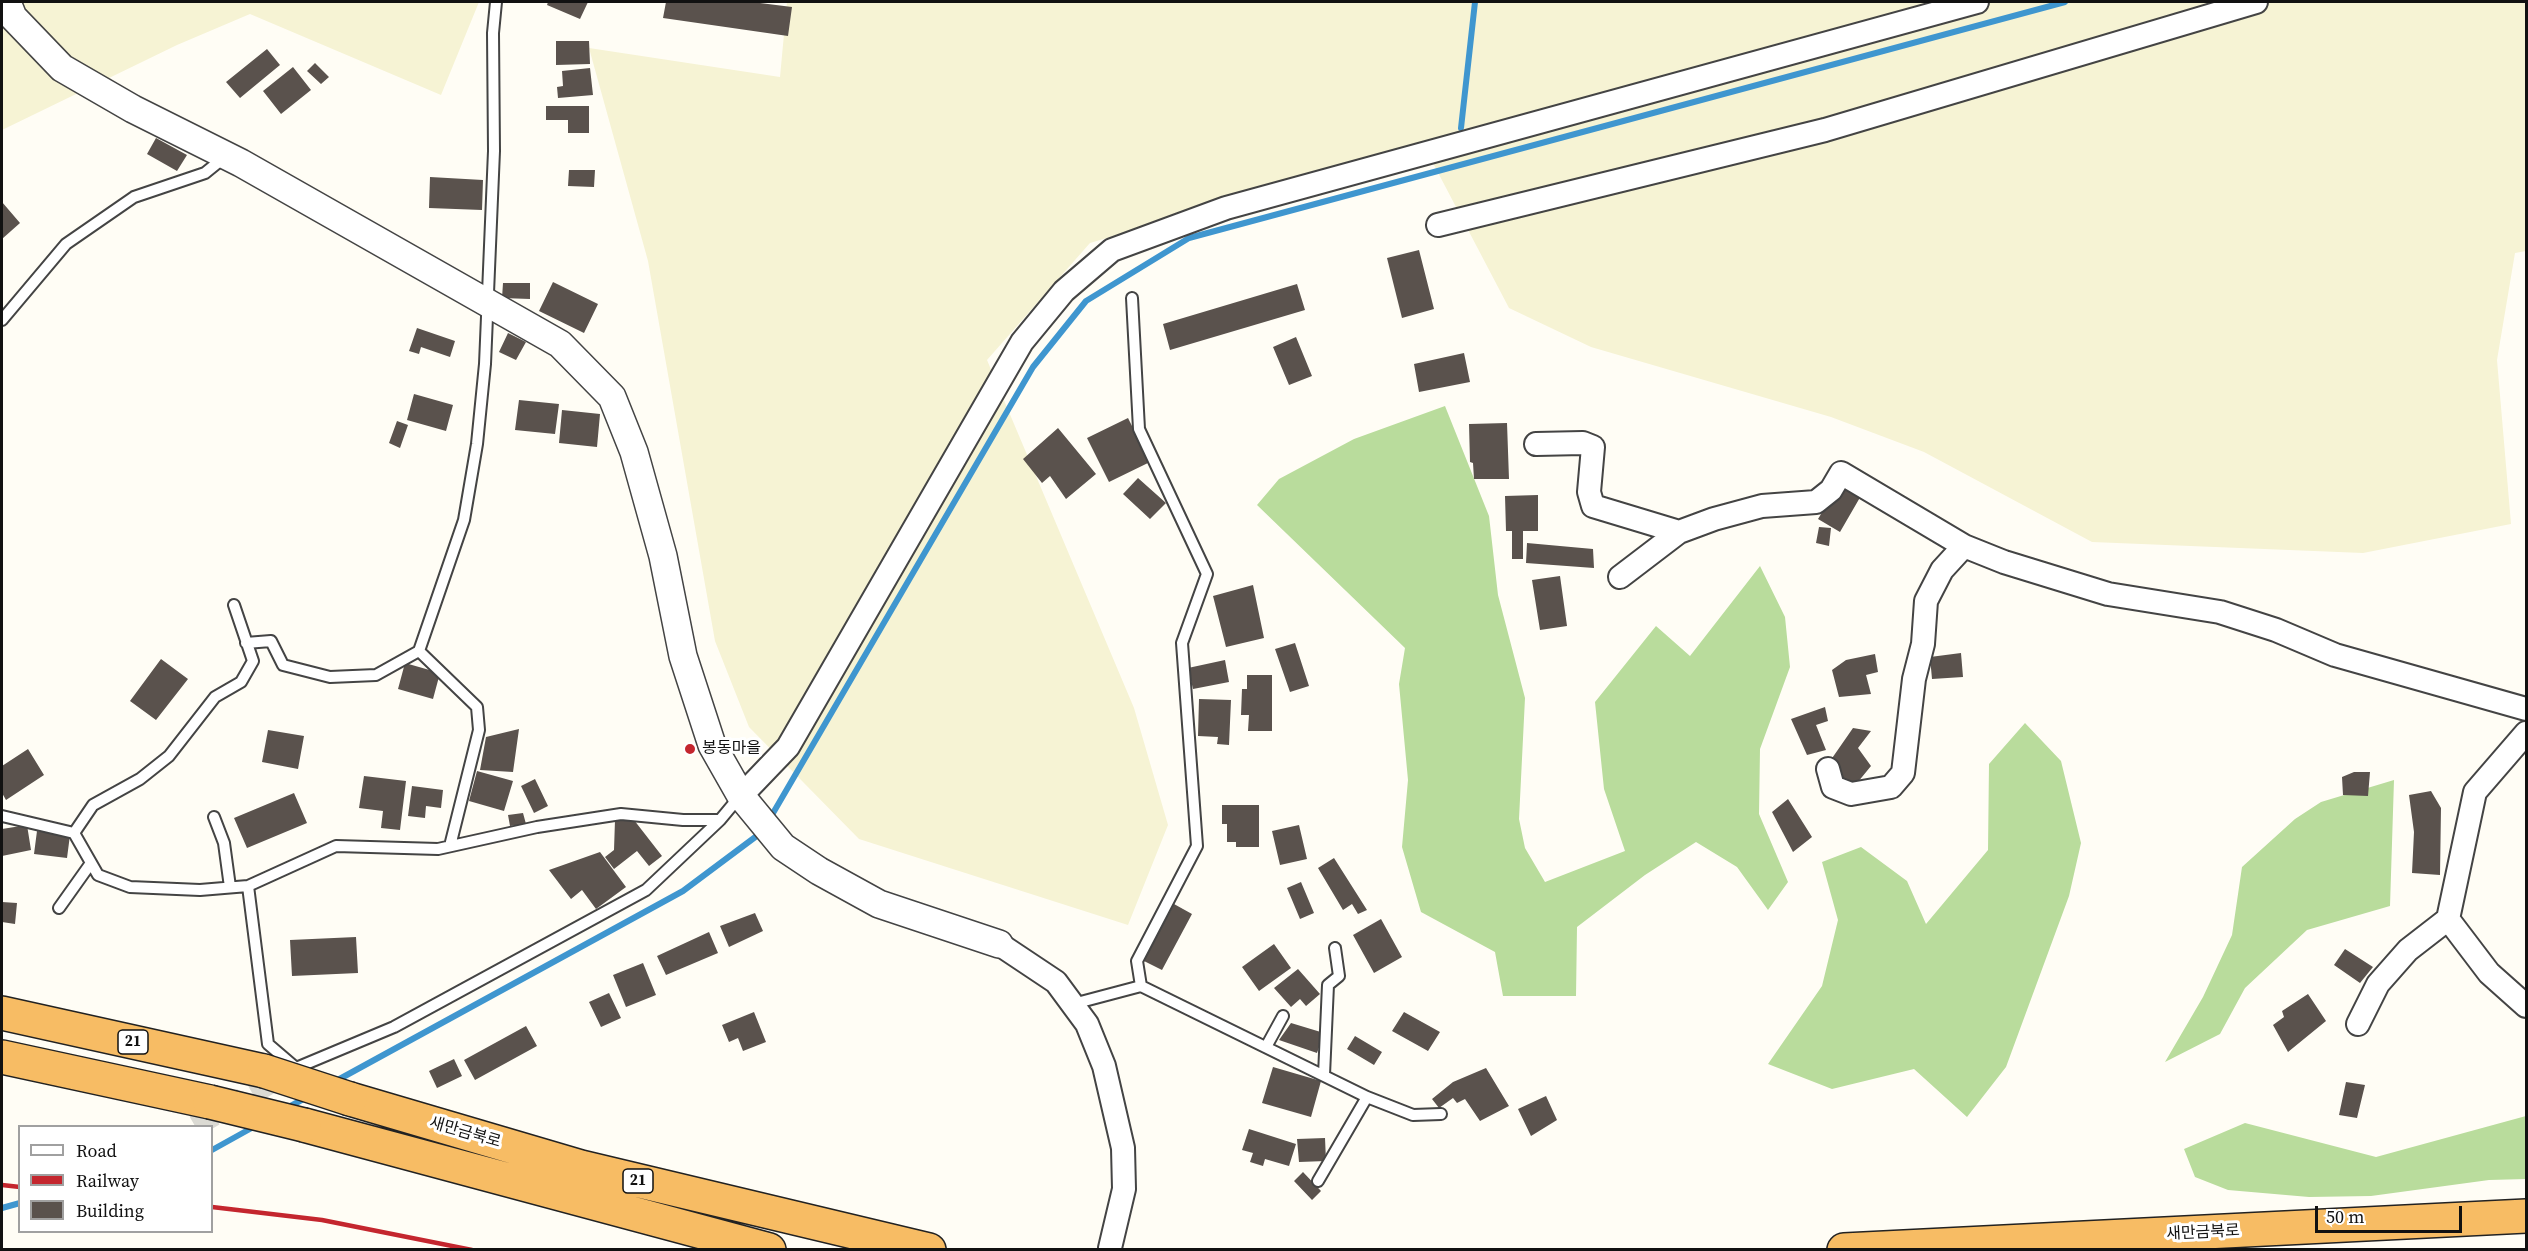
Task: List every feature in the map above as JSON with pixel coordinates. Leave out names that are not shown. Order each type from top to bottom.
[{"type":"highway","name":"새만금북로","points":[[2,1012],[264,1071],[350,1099],[581,1167],[929,1250]]},
{"type":"highway","name":"새만금북로","points":[[2,1057],[304,1125],[769,1250]]},
{"type":"highway","name":"새만금북로","points":[[1844,1250],[2526,1216]]},
{"type":"street","points":[[7,2],[14,17],[62,68],[133,109],[227,156],[560,344],[612,397],[634,452],[663,556],[682,656],[712,745],[741,796],[783,847],[819,872],[879,904],[999,944],[1056,982],[1087,1024],[1104,1066],[1123,1148],[1124,1189],[1110,1248]]},
{"type":"street","points":[[741,796],[788,747],[1022,342],[1064,291],[1112,250],[1226,208],[1977,2]]},
{"type":"street","points":[[1438,225],[1825,130],[2256,2]]},
{"type":"street","points":[[1536,444],[1583,443],[1593,447],[1589,492],[1593,506],[1679,532]]},
{"type":"street","points":[[1620,577],[1679,532],[1714,519],[1762,506],[1816,502],[1831,490],[1841,473],[1964,546],[2054,579],[2108,594],[2220,612],[2276,630],[2335,655],[2526,710]]},
{"type":"street","points":[[1828,769],[1833,788],[1851,794],[1891,787],[1903,773],[1912,690],[1923,644],[1926,601],[1942,570],[1964,546]]},
{"type":"street","points":[[2358,1024],[2379,984],[2408,950],[2448,919],[2475,792],[2526,733]]},
{"type":"street","points":[[2448,919],[2489,973],[2526,1006]]},
{"type":"lane","points":[[246,643],[271,641],[283,665],[330,677],[376,675],[419,651],[464,520],[478,432],[494,151],[493,33],[496,2]]},
{"type":"lane","points":[[2,320],[66,244],[135,197],[205,173],[227,156]]},
{"type":"lane","points":[[1132,298],[1138,429],[1207,574],[1182,643],[1197,846],[1137,961],[1141,986]]},
{"type":"lane","points":[[74,833],[93,805],[140,779],[169,756],[215,697],[241,682],[253,662],[234,605]]},
{"type":"lane","points":[[419,651],[477,707],[479,730],[450,846]]},
{"type":"lane","points":[[248,886],[268,1044],[296,1068],[394,1027],[645,890],[720,820],[741,796]]},
{"type":"lane","points":[[2,816],[74,833],[98,875],[130,887],[200,890],[248,886],[336,846],[438,849],[537,826],[621,814],[683,820],[720,820]]},
{"type":"lane","points":[[214,817],[224,843],[230,887]]},
{"type":"lane","points":[[59,908],[91,863]]},
{"type":"lane","points":[[1324,1075],[1328,985],[1339,976],[1335,948]]},
{"type":"lane","points":[[1073,1004],[1141,986],[1367,1097],[1413,1115],[1441,1114]]},
{"type":"lane","points":[[1266,1047],[1283,1016]]},
{"type":"lane","points":[[1317,1181],[1367,1097]]},
{"type":"shaded area","points":[[2,2],[479,2],[441,95],[250,14],[177,45],[2,130]]},
{"type":"shaded area","points":[[787,2],[2526,2],[2526,251],[2515,253],[2497,360],[2511,524],[2363,553],[2092,542],[1924,452],[1831,417],[1591,347],[1509,308],[1423,144],[1090,243],[987,360],[1134,708],[1168,825],[1128,925],[859,839],[749,727],[715,641],[648,261],[589,48],[780,77]]},
{"type":"green space","points":[[1445,406],[1489,516],[1498,595],[1525,698],[1519,819],[1525,848],[1545,882],[1625,851],[1604,789],[1595,702],[1656,626],[1690,656],[1760,566],[1785,617],[1790,667],[1760,749],[1759,814],[1788,882],[1768,910],[1737,867],[1696,842],[1645,875],[1577,927],[1576,996],[1503,996],[1495,952],[1421,912],[1402,847],[1408,780],[1399,684],[1405,648],[1257,505],[1279,479],[1354,439]]},
{"type":"green space","points":[[2025,723],[2061,761],[2081,843],[2069,896],[2006,1067],[1967,1117],[1914,1069],[1832,1089],[1768,1064],[1822,986],[1838,920],[1822,862],[1861,847],[1907,881],[1926,924],[1988,850],[1989,764]]},
{"type":"green space","points":[[2394,780],[2390,906],[2307,930],[2245,988],[2220,1034],[2165,1062],[2203,997],[2232,935],[2242,867],[2295,819],[2321,802]]},
{"type":"green space","points":[[2526,1116],[2526,1179],[2489,1180],[2371,1196],[2309,1197],[2228,1190],[2195,1177],[2184,1149],[2245,1123],[2376,1157]]},
{"type":"building","points":[[548,2],[588,2],[580,19],[547,5]]},
{"type":"building","points":[[666,2],[752,2],[792,7],[788,36],[663,18]]},
{"type":"building","points":[[556,41],[589,41],[590,64],[556,65]]},
{"type":"building","points":[[267,49],[280,65],[240,98],[226,82]]},
{"type":"building","points":[[315,63],[329,77],[321,84],[307,71]]},
{"type":"building","points":[[293,67],[311,90],[281,114],[263,91]]},
{"type":"building","points":[[590,68],[593,95],[558,98],[557,87],[563,86],[562,71]]},
{"type":"building","points":[[546,106],[589,106],[589,133],[568,133],[568,120],[546,120]]},
{"type":"building","points":[[156,138],[187,155],[177,171],[147,154]]},
{"type":"building","points":[[569,170],[595,170],[594,187],[568,186]]},
{"type":"building","points":[[430,177],[483,180],[482,210],[429,208]]},
{"type":"building","points":[[2,202],[20,223],[2,239]]},
{"type":"building","points":[[1419,250],[1434,309],[1402,318],[1387,258]]},
{"type":"building","points":[[553,282],[598,304],[584,333],[539,311]]},
{"type":"building","points":[[503,283],[530,283],[530,299],[502,298]]},
{"type":"building","points":[[1297,284],[1305,310],[1170,350],[1163,324]]},
{"type":"building","points":[[417,328],[455,341],[450,357],[421,347],[419,354],[409,351]]},
{"type":"building","points":[[508,333],[526,342],[516,360],[499,352]]},
{"type":"building","points":[[1296,337],[1312,376],[1289,385],[1273,347]]},
{"type":"building","points":[[1464,353],[1470,382],[1419,392],[1414,364]]},
{"type":"building","points":[[414,394],[453,405],[446,431],[407,420]]},
{"type":"building","points":[[519,400],[559,404],[555,434],[515,430]]},
{"type":"building","points":[[562,410],[600,414],[597,447],[559,443]]},
{"type":"building","points":[[1128,418],[1150,462],[1109,482],[1087,438]]},
{"type":"building","points":[[397,421],[408,425],[400,448],[389,443]]},
{"type":"building","points":[[1507,423],[1509,479],[1474,479],[1473,463],[1470,462],[1469,424]]},
{"type":"building","points":[[1058,428],[1096,474],[1066,499],[1050,476],[1042,483],[1023,459]]},
{"type":"building","points":[[1138,478],[1166,503],[1150,519],[1123,494]]},
{"type":"building","points":[[1840,483],[1862,494],[1840,532],[1818,519]]},
{"type":"building","points":[[1538,495],[1538,531],[1523,531],[1523,559],[1512,559],[1512,531],[1506,531],[1505,496]]},
{"type":"building","points":[[1819,527],[1831,528],[1829,546],[1816,543]]},
{"type":"building","points":[[1527,543],[1593,549],[1594,568],[1526,563]]},
{"type":"building","points":[[1560,576],[1567,626],[1540,630],[1532,580]]},
{"type":"building","points":[[1253,585],[1264,638],[1226,647],[1213,596]]},
{"type":"building","points":[[1295,643],[1309,686],[1290,692],[1275,649]]},
{"type":"building","points":[[1961,653],[1963,677],[1932,679],[1930,657]]},
{"type":"building","points":[[1875,654],[1878,672],[1866,675],[1871,694],[1839,697],[1832,670],[1846,660]]},
{"type":"building","points":[[161,659],[188,679],[156,720],[130,701]]},
{"type":"building","points":[[1225,660],[1229,682],[1193,689],[1188,668]]},
{"type":"building","points":[[405,663],[440,673],[433,699],[398,689]]},
{"type":"building","points":[[1247,675],[1272,675],[1272,731],[1248,731],[1249,715],[1241,715],[1242,689],[1247,689]]},
{"type":"building","points":[[1199,699],[1231,700],[1229,745],[1217,744],[1218,737],[1198,736]]},
{"type":"building","points":[[1825,707],[1828,721],[1816,725],[1826,750],[1807,755],[1791,719]]},
{"type":"building","points":[[1853,728],[1871,731],[1858,748],[1871,766],[1853,788],[1828,764]]},
{"type":"building","points":[[519,729],[513,772],[480,770],[486,737]]},
{"type":"building","points":[[268,730],[304,736],[298,769],[262,762]]},
{"type":"building","points":[[28,749],[44,775],[6,800],[2,793],[2,766]]},
{"type":"building","points":[[477,771],[513,781],[504,811],[469,801]]},
{"type":"building","points":[[2354,772],[2370,772],[2368,796],[2343,795],[2342,777]]},
{"type":"building","points":[[364,776],[406,781],[400,830],[381,828],[383,811],[359,808]]},
{"type":"building","points":[[535,779],[548,806],[534,813],[521,786]]},
{"type":"building","points":[[412,786],[443,790],[441,808],[426,806],[425,818],[408,816]]},
{"type":"building","points":[[2431,791],[2441,808],[2440,875],[2412,873],[2414,832],[2409,795]]},
{"type":"building","points":[[294,793],[307,823],[247,848],[234,818]]},
{"type":"building","points":[[1788,799],[1812,837],[1793,852],[1772,812]]},
{"type":"building","points":[[1222,805],[1259,805],[1259,847],[1236,847],[1236,842],[1227,842],[1227,824],[1222,824]]},
{"type":"building","points":[[523,813],[526,824],[510,826],[508,815]]},
{"type":"building","points":[[615,820],[634,820],[662,856],[649,866],[637,851],[614,869],[605,857],[614,850]]},
{"type":"building","points":[[27,825],[31,850],[2,856],[2,829]]},
{"type":"building","points":[[1299,825],[1307,859],[1280,865],[1272,831]]},
{"type":"building","points":[[37,831],[70,835],[67,858],[34,854]]},
{"type":"building","points":[[600,852],[626,887],[596,909],[582,890],[571,899],[549,870]]},
{"type":"building","points":[[1334,858],[1367,910],[1358,914],[1352,904],[1343,910],[1318,868]]},
{"type":"building","points":[[1301,882],[1314,913],[1300,919],[1287,888]]},
{"type":"building","points":[[2,902],[17,903],[15,924],[2,922]]},
{"type":"building","points":[[1174,904],[1192,914],[1162,970],[1144,961]]},
{"type":"building","points":[[755,913],[763,931],[729,947],[720,926]]},
{"type":"building","points":[[1381,919],[1402,957],[1374,973],[1353,935]]},
{"type":"building","points":[[709,932],[718,953],[666,975],[657,956]]},
{"type":"building","points":[[356,937],[358,973],[292,976],[290,940]]},
{"type":"building","points":[[1274,944],[1291,968],[1259,991],[1242,967]]},
{"type":"building","points":[[2345,949],[2373,967],[2360,983],[2334,965]]},
{"type":"building","points":[[643,963],[656,995],[626,1007],[613,975]]},
{"type":"building","points":[[1298,969],[1320,994],[1306,1006],[1300,999],[1291,1007],[1274,988]]},
{"type":"building","points":[[609,993],[621,1018],[601,1027],[589,1002]]},
{"type":"building","points":[[2308,994],[2326,1021],[2288,1052],[2273,1025],[2284,1017],[2282,1011]]},
{"type":"building","points":[[754,1012],[766,1042],[743,1051],[738,1038],[729,1042],[722,1025]]},
{"type":"building","points":[[1404,1012],[1440,1032],[1428,1051],[1392,1031]]},
{"type":"building","points":[[1291,1023],[1324,1033],[1317,1053],[1279,1040]]},
{"type":"building","points":[[526,1026],[537,1046],[475,1080],[464,1060]]},
{"type":"building","points":[[1355,1036],[1382,1052],[1374,1065],[1347,1049]]},
{"type":"building","points":[[454,1059],[462,1076],[437,1088],[429,1071]]},
{"type":"building","points":[[1273,1067],[1321,1081],[1311,1117],[1262,1103]]},
{"type":"building","points":[[1486,1068],[1509,1106],[1480,1121],[1465,1099],[1457,1103],[1453,1098],[1439,1108],[1432,1099],[1453,1082]]},
{"type":"building","points":[[2346,1082],[2365,1085],[2357,1118],[2339,1115]]},
{"type":"building","points":[[1546,1096],[1557,1120],[1531,1136],[1518,1109]]},
{"type":"building","points":[[1249,1129],[1296,1144],[1289,1166],[1265,1159],[1263,1166],[1250,1162],[1253,1153],[1242,1150]]},
{"type":"building","points":[[1325,1138],[1326,1161],[1299,1162],[1297,1139]]},
{"type":"building","points":[[1303,1172],[1321,1191],[1312,1200],[1294,1181]]},
{"type":"waterway","points":[[1461,128],[1475,2]]},
{"type":"waterway","points":[[769,820],[1033,367],[1086,301],[1189,238],[2065,2]]},
{"type":"waterway","points":[[334,1082],[683,891],[762,832]]},
{"type":"waterway","points":[[287,1108],[307,1097]]},
{"type":"waterway","points":[[213,1149],[257,1125]]},
{"type":"waterway","points":[[2,1208],[18,1204]]},
{"type":"tunnel","points":[[197,1125],[289,1072]]},
{"type":"railway","points":[[2,1185],[18,1187]]},
{"type":"railway","points":[[213,1207],[322,1220],[472,1250]]},
{"type":"place","name":"봉동마을","points":[[690,749]]}]
